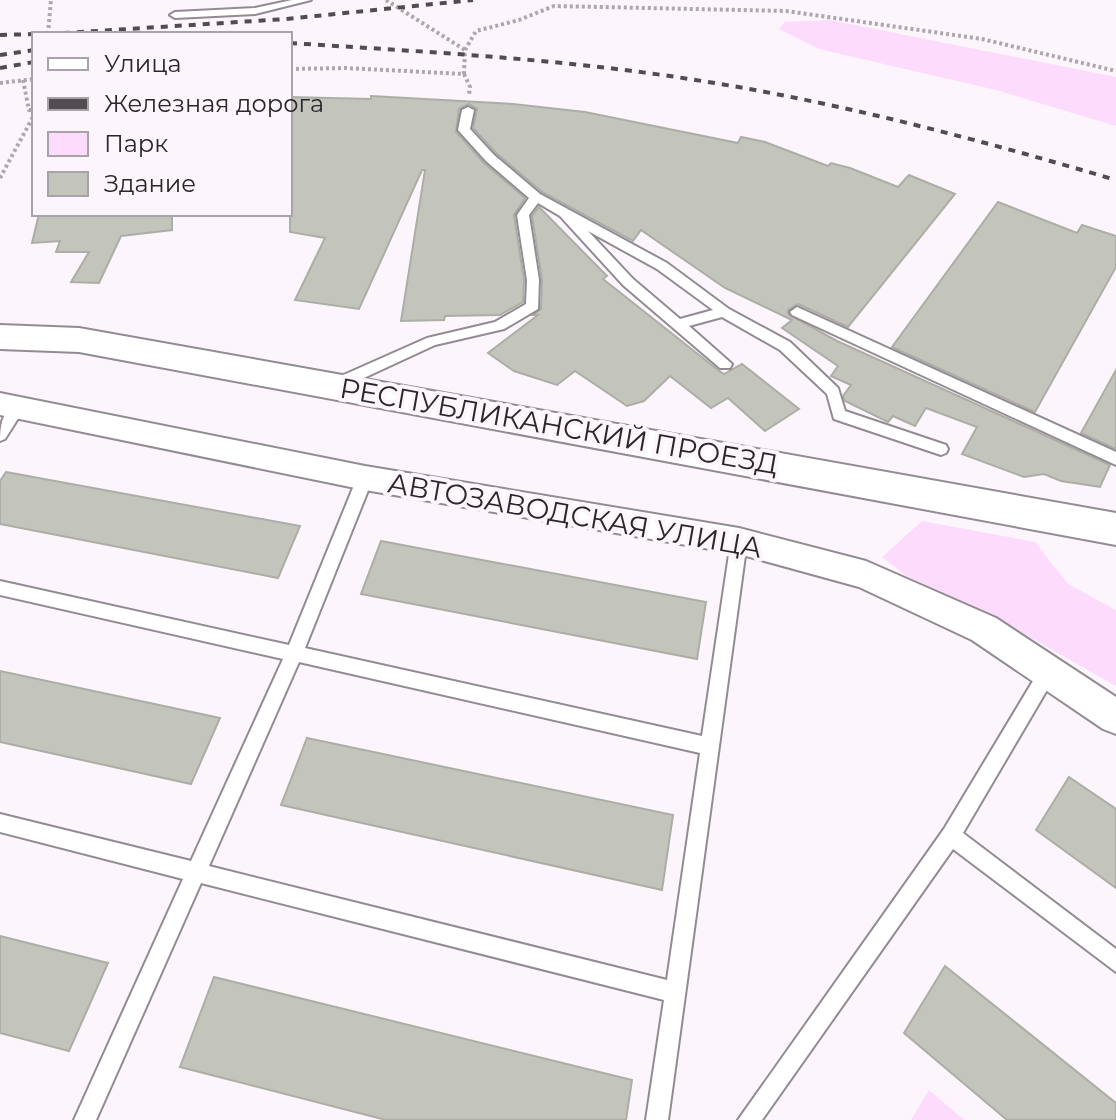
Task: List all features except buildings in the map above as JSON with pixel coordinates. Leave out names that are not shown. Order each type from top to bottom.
[{"type":"street","name":"РЕСПУБЛИКАНСКИЙ ПРОЕЗД","points":[[0,337],[79,340],[1116,529]]},
{"type":"street","name":"АВТОЗАВОДСКАЯ УЛИЦА","points":[[6,416],[739,541],[866,575],[984,629],[1116,717]]},
{"type":"lane","points":[[175,15],[255,11],[306,0]]},
{"type":"lane","points":[[468,110],[464,130],[490,158],[536,197],[662,266],[724,312],[785,346],[833,392],[839,415],[941,449]]},
{"type":"lane","points":[[335,385],[432,341],[499,326],[533,306],[533,280],[523,215],[536,197]]},
{"type":"lane","points":[[564,213],[628,282],[725,364]]},
{"type":"lane","points":[[678,324],[724,312]]},
{"type":"lane","points":[[797,312],[1116,459]]},
{"type":"lane","points":[[85,1120],[294,654],[365,478]]},
{"type":"lane","points":[[657,1120],[739,541]]},
{"type":"lane","points":[[0,588],[708,746]]},
{"type":"lane","points":[[749,1120],[951,836],[1048,672]]},
{"type":"lane","points":[[0,823],[674,992]]},
{"type":"lane","points":[[951,836],[1116,962]]},
{"type":"path","points":[[48,32],[51,0]]},
{"type":"path","points":[[386,0],[465,50]]},
{"type":"path","points":[[292,69],[345,68],[464,74],[465,50],[476,31],[519,20],[554,6],[786,11],[982,39],[1116,71]]},
{"type":"path","points":[[0,83],[32,79]]},
{"type":"path","points":[[23,80],[29,110],[32,111]]},
{"type":"path","points":[[0,178],[32,116]]},
{"type":"green space","points":[[830,20],[1116,77],[1116,126],[996,90],[819,49],[779,29],[785,22]]},
{"type":"green space","points":[[922,521],[1035,542],[1068,584],[1116,610],[1116,686],[996,618],[905,575],[882,557]]},
{"type":"green space","points":[[929,1090],[964,1120],[911,1120]]},
{"type":"railway","points":[[81,32],[286,19],[473,0]]},
{"type":"railway","points":[[0,35],[32,34]]},
{"type":"railway","points":[[292,43],[548,62],[702,81],[807,100],[910,124],[1116,180]]},
{"type":"railway","points":[[0,55],[32,50]]},
{"type":"railway","points":[[0,68],[32,62]]}]
